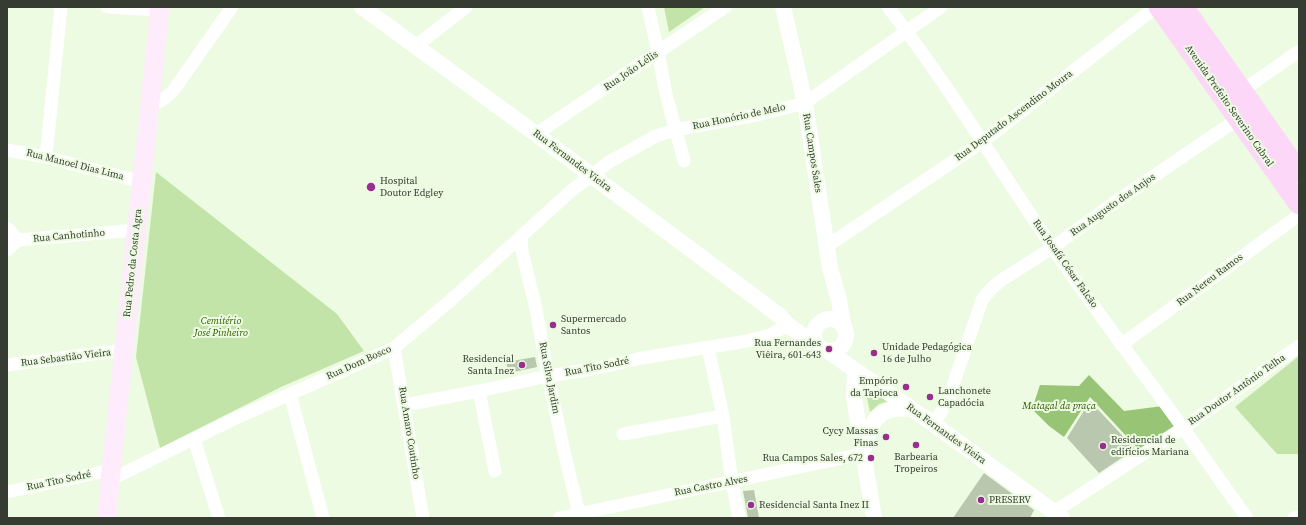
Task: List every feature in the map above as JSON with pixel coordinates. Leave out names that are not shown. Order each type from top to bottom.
[{"type":"main road","name":"Avenida Prefeito Severino Cabral","points":[[1159,7],[1299,204]]},
{"type":"main road","name":"Avenida Prefeito Severino Cabral","points":[[1183,7],[1299,172]]},
{"type":"main road","name":"Rua Pedro da Costa Agra","points":[[107,518],[110,475],[160,9]]},
{"type":"street","points":[[46,157],[61,7]]},
{"type":"street","points":[[107,7],[160,9]]},
{"type":"street","points":[[149,106],[164,99],[173,91],[232,7]]},
{"type":"street","name":"Rua Fernandes Vieira","points":[[362,7],[536,134],[784,321],[932,423],[1056,516]]},
{"type":"street","points":[[416,46],[466,7]]},
{"type":"street","points":[[648,7],[666,94],[684,161]]},
{"type":"street","name":"Rua João Lélis","points":[[536,134],[724,7]]},
{"type":"street","name":"Rua Campos Sales","points":[[783,7],[805,103],[830,268],[839,300],[854,369],[854,398],[862,454],[874,518]]},
{"type":"street","name":"Rua Josafá César Falcão","points":[[888,7],[907,31],[1052,248],[1120,344],[1183,428],[1246,518]]},
{"type":"street","name":"Rua Honório de Melo","points":[[591,176],[609,162],[656,136],[676,130],[757,115],[805,103],[941,7]]},
{"type":"street","name":"Rua Deputado Ascendino Moura","points":[[827,246],[982,142],[1156,7]]},
{"type":"street","points":[[1242,91],[1299,51]]},
{"type":"street","name":"Rua Augusto dos Anjos","points":[[932,423],[940,414],[948,400],[982,300],[992,288],[1238,119]]},
{"type":"street","name":"Rua Manoel Dias Lima","points":[[7,150],[46,157],[142,182]]},
{"type":"street","name":"Rua Dom Bosco","points":[[110,475],[194,440],[236,418],[394,348],[521,237],[566,195],[591,176]]},
{"type":"street","name":"Rua Nereu Ramos","points":[[1120,344],[1299,215]]},
{"type":"street","name":"Rua Canhotinho","points":[[7,228],[18,240],[137,230]]},
{"type":"street","name":"Rua Silva Jardim","points":[[521,237],[522,251],[536,309],[548,376],[580,516]]},
{"type":"street","points":[[7,250],[18,240]]},
{"type":"street","points":[[825,322],[837,321],[845,332],[842,345],[834,351],[823,348],[814,341],[814,332],[825,322],[839,300]]},
{"type":"street","name":"Rua Fernandes Vieira","points":[[784,321],[825,322]]},
{"type":"street","name":"Rua Tito Sodré","points":[[405,405],[548,376],[593,369],[642,358],[762,338],[770,335],[784,321]]},
{"type":"street","name":"Rua Doutor Antônio Telha","points":[[1056,516],[1299,346]]},
{"type":"street","name":"Rua Amaro Coutinho","points":[[394,348],[424,518]]},
{"type":"street","points":[[708,348],[723,416],[732,482],[739,518]]},
{"type":"street","name":"Rua Sebastião Vieira","points":[[7,365],[124,350]]},
{"type":"street","points":[[479,391],[495,472]]},
{"type":"street","points":[[290,394],[323,518]]},
{"type":"street","points":[[862,454],[870,428],[880,415],[893,409],[912,409]]},
{"type":"street","points":[[623,434],[723,416]]},
{"type":"street","points":[[194,440],[219,518]]},
{"type":"street","name":"Rua Castro Alves","points":[[559,518],[580,516],[862,454]]},
{"type":"street","name":"Rua Tito Sodré","points":[[7,492],[110,475]]},
{"type":"street","points":[[1294,518],[1299,517]]},
{"type":"green space","points":[[664,7],[705,7],[669,32]]},
{"type":"green space","name":"Cemitério José Pinheiro","points":[[156,172],[337,314],[364,351],[281,387],[160,448],[136,357]]},
{"type":"green space","points":[[1299,356],[1299,454],[1277,454],[1235,407]]},
{"type":"green space","name":"Matagal da praça","points":[[1089,375],[1124,411],[1163,406],[1178,427],[1141,452],[1090,397],[1064,437],[1049,426],[1032,409],[1040,385],[1079,386]]},
{"type":"green space","points":[[864,384],[889,401],[879,404],[870,412]]},
{"type":"building","name":"Residencial Santa Inez","points":[[535,357],[537,367],[509,373],[506,362]]},
{"type":"building","name":"Residencial de edifícios Mariana","points":[[1090,401],[1135,449],[1099,473],[1067,438]]},
{"type":"building","points":[[984,473],[1034,510],[1030,518],[953,518]]},
{"type":"building","name":"Residencial Santa Inez II","points":[[754,490],[759,518],[748,518],[743,491]]},
{"type":"place","name":"Hospital Doutor Edgley","points":[[371,187]]},
{"type":"place","name":"Supermercado Santos","points":[[553,325]]},
{"type":"place","name":"Rua Fernandes Viêira, 601-643","points":[[829,349]]},
{"type":"place","name":"Unidade Pedagógica 16 de Julho","points":[[874,353]]},
{"type":"place","name":"Residencial Santa Inez","points":[[522,365]]},
{"type":"place","name":"Empório da Tapioca","points":[[906,387]]},
{"type":"place","name":"Lanchonete Capadócia","points":[[930,397]]},
{"type":"place","name":"Cycy Massas Finas","points":[[886,437]]},
{"type":"place","name":"Barbearia Tropeiros","points":[[916,445]]},
{"type":"place","name":"Residencial de edifícios Mariana","points":[[1103,446]]},
{"type":"place","name":"Rua Campos Sales, 672","points":[[871,458]]},
{"type":"place","name":"PRESERV","points":[[981,500]]},
{"type":"place","name":"Residencial Santa Inez II","points":[[751,505]]}]
